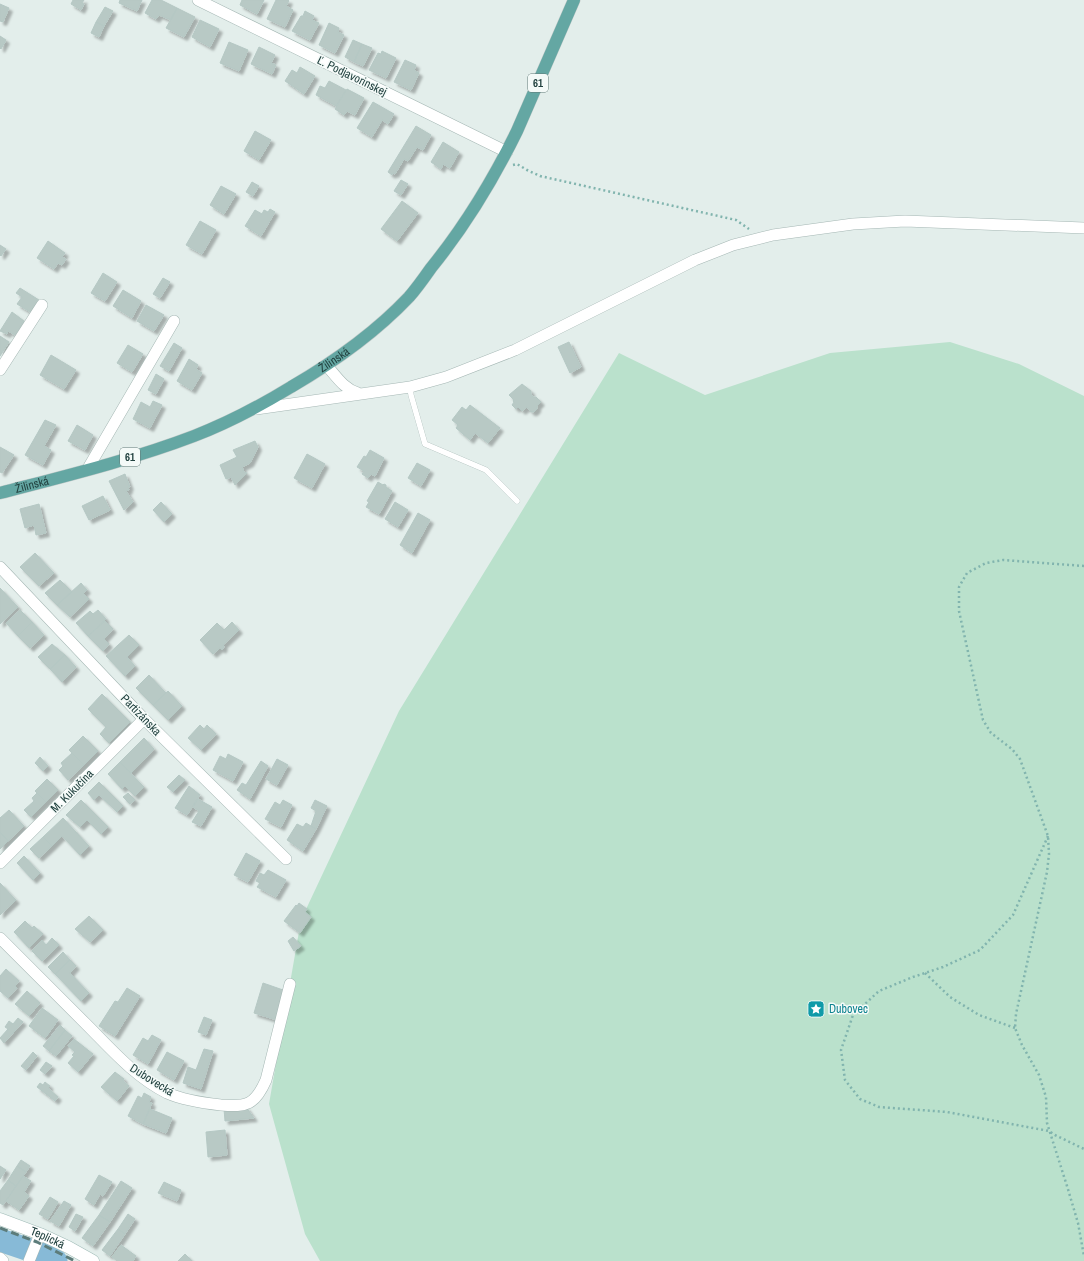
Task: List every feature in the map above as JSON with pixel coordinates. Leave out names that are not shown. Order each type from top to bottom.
[{"type":"main road","name":"61","points":[[506,152],[574,0]]},
{"type":"main road","name":"Žilinská","points":[[0,493],[87,470],[160,448],[227,423],[255,409],[327,366],[369,335],[409,296],[446,250],[478,202],[506,152]]},
{"type":"main road","name":"Teplická","points":[[0,1219],[40,1234],[93,1261]]},
{"type":"street","name":"Ľ. Podjavorinskej","points":[[198,0],[506,152]]},
{"type":"street","points":[[255,409],[410,386],[446,377],[485,363],[550,333],[695,260],[733,245],[773,235],[853,224],[905,221],[1084,228]]},
{"type":"street","points":[[0,370],[42,306]]},
{"type":"street","points":[[87,470],[174,321]]},
{"type":"street","points":[[327,366],[345,387],[358,393]]},
{"type":"street","name":"Partizánska","points":[[0,567],[144,719],[286,859]]},
{"type":"street","name":"M. Kukučína","points":[[0,863],[144,719]]},
{"type":"street","name":"Dubovecká","points":[[0,938],[132,1070],[168,1093],[209,1104],[232,1106],[246,1104],[255,1100],[261,1093],[266,1080],[290,984]]},
{"type":"street","points":[[29,1261],[40,1234]]},
{"type":"street","points":[[0,1258],[3,1261]]},
{"type":"lane","points":[[410,386],[411,395],[425,444],[486,470],[517,501]]},
{"type":"path","points":[[517,164],[540,176],[736,220],[753,232]]},
{"type":"path","points":[[1084,566],[1003,560],[986,563],[966,573],[959,587],[959,611],[983,720],[991,733],[1012,749],[1020,759],[1048,836],[1049,854],[1047,872],[1016,1014],[1015,1028],[1022,1045],[1039,1075],[1046,1098],[1047,1123],[1068,1186],[1078,1223],[1084,1256]]},
{"type":"path","points":[[1048,836],[1012,914],[980,950],[879,991],[853,1015],[841,1050],[845,1080],[860,1099],[879,1107],[947,1112],[1049,1131],[1084,1149]]},
{"type":"path","points":[[925,973],[950,997],[978,1015],[1015,1028]]},
{"type":"green space","points":[[950,342],[1019,364],[1084,396],[1084,1261],[320,1261],[305,1234],[269,1104],[301,920],[399,711],[619,353],[705,395],[830,353]]},
{"type":"building","points":[[73,0],[84,0],[81,10],[71,4]]},
{"type":"building","points":[[120,0],[142,0],[137,11],[119,3]]},
{"type":"building","points":[[152,0],[161,0],[177,8],[171,20],[159,15],[156,19],[145,13]]},
{"type":"building","points":[[242,0],[264,0],[257,14],[240,5]]},
{"type":"building","points":[[276,0],[288,0],[289,1],[286,6],[293,10],[285,27],[267,19]]},
{"type":"building","points":[[0,4],[9,8],[3,22],[0,21]]},
{"type":"building","points":[[105,7],[113,11],[104,26],[96,22]]},
{"type":"building","points":[[177,8],[195,17],[184,37],[166,28]]},
{"type":"building","points":[[305,11],[314,16],[312,20],[319,23],[310,40],[292,31]]},
{"type":"building","points":[[200,20],[219,29],[210,47],[192,37]]},
{"type":"building","points":[[96,22],[104,26],[99,37],[91,33]]},
{"type":"building","points":[[329,23],[339,28],[338,32],[344,35],[335,53],[319,45]]},
{"type":"building","points":[[0,36],[6,40],[1,49],[0,48]]},
{"type":"building","points":[[353,40],[362,44],[354,62],[345,57]]},
{"type":"building","points":[[229,42],[248,50],[239,71],[220,63]]},
{"type":"building","points":[[362,44],[372,48],[363,66],[354,62]]},
{"type":"building","points":[[259,47],[275,55],[271,63],[276,65],[272,74],[251,64]]},
{"type":"building","points":[[382,51],[396,58],[386,78],[369,70],[378,53],[381,54]]},
{"type":"building","points":[[405,60],[416,65],[414,70],[419,73],[411,90],[394,82]]},
{"type":"building","points":[[300,67],[315,76],[304,94],[285,81],[292,70],[297,73]]},
{"type":"building","points":[[329,81],[346,90],[336,106],[316,95],[320,86],[325,88]]},
{"type":"building","points":[[347,89],[364,98],[355,115],[347,111],[344,115],[335,109]]},
{"type":"building","points":[[373,102],[394,114],[388,124],[382,120],[372,137],[357,128]]},
{"type":"building","points":[[416,126],[431,135],[423,150],[417,147],[408,161],[404,159],[395,174],[393,173],[392,175],[388,172]]},
{"type":"building","points":[[255,131],[271,140],[259,160],[244,151]]},
{"type":"building","points":[[443,142],[459,152],[450,168],[443,164],[441,169],[431,162]]},
{"type":"building","points":[[401,180],[408,184],[401,195],[394,191]]},
{"type":"building","points":[[252,182],[259,186],[253,196],[246,192]]},
{"type":"building","points":[[221,186],[236,194],[224,214],[210,205]]},
{"type":"building","points":[[402,201],[418,213],[397,241],[381,229]]},
{"type":"building","points":[[270,209],[275,212],[261,236],[245,226],[255,210],[262,214],[264,210],[268,212]]},
{"type":"building","points":[[200,221],[216,230],[202,254],[186,245]]},
{"type":"building","points":[[48,241],[65,253],[62,257],[66,259],[62,265],[58,263],[54,269],[37,258]]},
{"type":"building","points":[[0,245],[6,249],[1,256],[0,255]]},
{"type":"building","points":[[103,273],[117,282],[105,301],[91,293]]},
{"type":"building","points":[[163,278],[170,282],[160,298],[153,294]]},
{"type":"building","points":[[20,288],[39,300],[30,312],[17,304],[22,297],[16,293]]},
{"type":"building","points":[[123,290],[141,301],[132,318],[113,306]]},
{"type":"building","points":[[146,305],[164,315],[154,331],[137,321]]},
{"type":"building","points":[[12,312],[24,321],[15,335],[8,331],[7,334],[0,331]]},
{"type":"building","points":[[0,336],[9,342],[0,356]]},
{"type":"building","points":[[569,342],[581,367],[570,373],[558,347]]},
{"type":"building","points":[[174,343],[182,348],[169,371],[160,366]]},
{"type":"building","points":[[128,345],[143,354],[132,372],[117,363]]},
{"type":"building","points":[[51,355],[76,370],[64,389],[40,375]]},
{"type":"building","points":[[189,359],[198,365],[196,369],[202,373],[192,390],[177,381]]},
{"type":"building","points":[[156,374],[164,379],[156,394],[148,390]]},
{"type":"building","points":[[522,384],[531,391],[533,397],[536,397],[541,402],[534,412],[531,412],[527,407],[522,411],[518,407],[516,409],[512,405],[514,400],[509,395]]},
{"type":"building","points":[[153,401],[162,405],[150,428],[133,419],[141,402],[150,407]]},
{"type":"building","points":[[470,405],[500,428],[488,443],[475,433],[470,440],[456,428],[458,425],[452,420],[462,407],[466,410]]},
{"type":"building","points":[[45,420],[56,425],[44,446],[51,450],[43,465],[25,455]]},
{"type":"building","points":[[77,425],[93,435],[85,450],[68,441]]},
{"type":"building","points":[[255,441],[258,447],[250,463],[242,467],[244,472],[247,473],[235,485],[231,477],[226,479],[220,465],[237,457],[233,450]]},
{"type":"building","points":[[0,447],[14,455],[2,473],[0,472]]},
{"type":"building","points":[[370,450],[384,458],[375,476],[371,474],[368,478],[362,474],[364,471],[357,467]]},
{"type":"building","points":[[307,454],[325,464],[312,488],[294,478]]},
{"type":"building","points":[[417,463],[430,470],[421,486],[408,478]]},
{"type":"building","points":[[125,474],[130,487],[128,487],[129,490],[126,491],[133,502],[124,510],[109,481]]},
{"type":"building","points":[[378,482],[386,485],[386,487],[392,491],[379,514],[366,507],[369,502],[367,501]]},
{"type":"building","points":[[103,496],[110,510],[89,520],[82,506]]},
{"type":"building","points":[[161,502],[172,514],[164,522],[153,510]]},
{"type":"building","points":[[395,502],[408,510],[398,527],[385,519]]},
{"type":"building","points":[[39,504],[46,533],[36,535],[34,525],[25,528],[20,509]]},
{"type":"building","points":[[418,513],[430,520],[412,553],[400,545]]},
{"type":"building","points":[[35,553],[54,573],[39,586],[20,567]]},
{"type":"building","points":[[60,580],[72,592],[57,605],[45,593]]},
{"type":"building","points":[[81,583],[87,590],[83,593],[89,599],[70,617],[57,605]]},
{"type":"building","points":[[0,588],[18,607],[0,624]]},
{"type":"building","points":[[20,610],[32,622],[18,636],[6,623]]},
{"type":"building","points":[[98,610],[106,619],[88,636],[76,623],[90,611],[93,614]]},
{"type":"building","points":[[105,621],[113,629],[104,639],[109,644],[103,651],[88,636]]},
{"type":"building","points":[[32,622],[44,635],[30,648],[18,636]]},
{"type":"building","points":[[232,622],[239,630],[223,645],[224,647],[222,650],[220,648],[213,654],[200,640],[217,623],[224,630]]},
{"type":"building","points":[[129,635],[139,645],[127,657],[135,666],[125,676],[106,656]]},
{"type":"building","points":[[52,644],[65,655],[50,669],[38,657]]},
{"type":"building","points":[[65,655],[76,667],[62,682],[50,669]]},
{"type":"building","points":[[149,675],[166,693],[153,705],[136,688]]},
{"type":"building","points":[[168,691],[182,706],[168,720],[153,705]]},
{"type":"building","points":[[102,694],[130,722],[109,743],[100,734],[106,727],[88,709]]},
{"type":"building","points":[[200,725],[204,729],[207,725],[216,734],[201,750],[188,738]]},
{"type":"building","points":[[83,736],[98,751],[84,765],[69,750]]},
{"type":"building","points":[[144,738],[154,749],[131,773],[120,762]]},
{"type":"building","points":[[72,753],[84,765],[68,780],[59,770],[63,766],[61,763]]},
{"type":"building","points":[[228,754],[243,762],[233,781],[213,770],[220,756],[226,759]]},
{"type":"building","points":[[40,757],[48,766],[43,771],[35,763]]},
{"type":"building","points":[[277,759],[288,765],[277,785],[266,779]]},
{"type":"building","points":[[261,761],[268,766],[250,799],[237,790],[242,783],[246,785]]},
{"type":"building","points":[[120,762],[144,787],[135,796],[125,786],[122,789],[108,774]]},
{"type":"building","points":[[179,775],[185,780],[173,792],[167,787]]},
{"type":"building","points":[[47,779],[58,790],[46,802],[35,791]]},
{"type":"building","points":[[99,782],[123,806],[117,812],[99,795],[94,800],[88,793]]},
{"type":"building","points":[[189,786],[200,795],[187,815],[175,808]]},
{"type":"building","points":[[37,793],[46,802],[31,817],[24,810],[34,801],[32,798]]},
{"type":"building","points":[[128,793],[135,800],[130,804],[123,797]]},
{"type":"building","points":[[198,799],[212,807],[201,826],[192,822],[199,811],[193,807]]},
{"type":"building","points":[[81,800],[108,827],[101,834],[87,820],[80,827],[66,815]]},
{"type":"building","points":[[283,800],[292,805],[281,827],[265,819],[275,802],[280,805]]},
{"type":"building","points":[[315,800],[327,806],[316,829],[311,826],[316,811],[311,808]]},
{"type":"building","points":[[9,810],[24,826],[8,841],[0,832],[0,818]]},
{"type":"building","points":[[63,818],[89,846],[80,855],[62,836],[52,846],[43,837]]},
{"type":"building","points":[[306,823],[316,829],[303,851],[287,840],[297,824],[303,827]]},
{"type":"building","points":[[0,832],[8,841],[0,849]]},
{"type":"building","points":[[43,837],[52,846],[39,858],[30,849]]},
{"type":"building","points":[[246,853],[260,861],[248,882],[234,875]]},
{"type":"building","points":[[24,856],[40,873],[33,880],[17,863]]},
{"type":"building","points":[[268,870],[286,880],[276,897],[257,887],[260,883],[256,881],[260,873],[264,875]]},
{"type":"building","points":[[0,883],[16,900],[0,915]]},
{"type":"building","points":[[299,903],[307,909],[305,912],[311,917],[300,933],[284,921]]},
{"type":"building","points":[[89,916],[103,930],[90,942],[75,929]]},
{"type":"building","points":[[25,921],[32,928],[34,926],[43,934],[29,948],[14,932]]},
{"type":"building","points":[[293,937],[301,946],[294,951],[288,941]]},
{"type":"building","points":[[52,938],[59,945],[42,961],[32,951],[42,940],[46,945]]},
{"type":"building","points":[[63,952],[70,960],[55,974],[48,967]]},
{"type":"building","points":[[70,960],[76,966],[70,973],[89,993],[81,1001],[55,974]]},
{"type":"building","points":[[6,969],[19,981],[15,986],[17,988],[8,998],[0,991],[0,976]]},
{"type":"building","points":[[263,983],[286,991],[277,1020],[254,1013]]},
{"type":"building","points":[[127,988],[140,996],[115,1036],[99,1026],[115,1001],[118,1002]]},
{"type":"building","points":[[27,991],[40,1003],[29,1016],[15,1004]]},
{"type":"building","points":[[42,1008],[58,1020],[45,1038],[29,1026]]},
{"type":"building","points":[[204,1017],[212,1020],[206,1035],[198,1032]]},
{"type":"building","points":[[18,1018],[23,1022],[4,1043],[0,1038],[8,1029],[5,1027],[9,1021],[13,1024]]},
{"type":"building","points":[[60,1025],[65,1030],[49,1051],[43,1046]]},
{"type":"building","points":[[65,1030],[72,1036],[56,1056],[49,1051]]},
{"type":"building","points":[[152,1035],[161,1040],[148,1064],[133,1055],[143,1038],[148,1041]]},
{"type":"building","points":[[74,1039],[93,1054],[78,1072],[68,1063],[74,1056],[72,1055],[75,1052],[68,1046]]},
{"type":"building","points":[[204,1049],[213,1051],[201,1089],[183,1083],[188,1067],[196,1070]]},
{"type":"building","points":[[33,1052],[37,1056],[26,1070],[21,1066]]},
{"type":"building","points":[[167,1052],[184,1061],[174,1080],[157,1070]]},
{"type":"building","points":[[46,1062],[52,1066],[45,1074],[40,1070]]},
{"type":"building","points":[[115,1072],[124,1079],[123,1081],[129,1086],[117,1101],[101,1087]]},
{"type":"building","points":[[45,1082],[50,1086],[48,1088],[58,1097],[55,1101],[37,1087],[40,1083],[43,1085]]},
{"type":"building","points":[[144,1093],[151,1097],[149,1102],[152,1103],[143,1124],[128,1116],[138,1096],[142,1098]]},
{"type":"building","points":[[246,1107],[254,1118],[225,1121],[224,1109]]},
{"type":"building","points":[[150,1109],[172,1118],[166,1133],[143,1124]]},
{"type":"building","points":[[225,1130],[227,1155],[208,1157],[206,1132]]},
{"type":"building","points":[[21,1160],[30,1166],[26,1172],[17,1166]]},
{"type":"building","points":[[0,1166],[6,1170],[0,1179]]},
{"type":"building","points":[[17,1166],[26,1172],[16,1186],[8,1180]]},
{"type":"building","points":[[99,1175],[112,1182],[103,1196],[100,1194],[94,1205],[85,1199]]},
{"type":"building","points":[[23,1176],[31,1181],[24,1192],[29,1196],[19,1210],[6,1201]]},
{"type":"building","points":[[8,1180],[16,1186],[3,1205],[0,1203],[0,1191]]},
{"type":"building","points":[[121,1181],[132,1188],[110,1222],[99,1215]]},
{"type":"building","points":[[164,1182],[181,1190],[177,1201],[158,1193]]},
{"type":"building","points":[[50,1197],[58,1202],[48,1219],[39,1214]]},
{"type":"building","points":[[64,1201],[71,1205],[59,1226],[50,1221]]},
{"type":"building","points":[[76,1214],[83,1217],[75,1231],[69,1227]]},
{"type":"building","points":[[128,1214],[135,1219],[125,1234],[118,1229]]},
{"type":"building","points":[[99,1215],[110,1222],[93,1246],[82,1238]]},
{"type":"building","points":[[118,1229],[125,1234],[110,1256],[102,1250]]},
{"type":"building","points":[[121,1245],[136,1256],[133,1261],[117,1261],[112,1257]]},
{"type":"building","points":[[185,1254],[192,1261],[178,1261]]},
{"type":"waterway","points":[[0,1240],[47,1256],[56,1261]]},
{"type":"railway","points":[[0,1228],[37,1242],[75,1261]]},
{"type":"place","name":"Dubovec","points":[[816,1009]]}]
